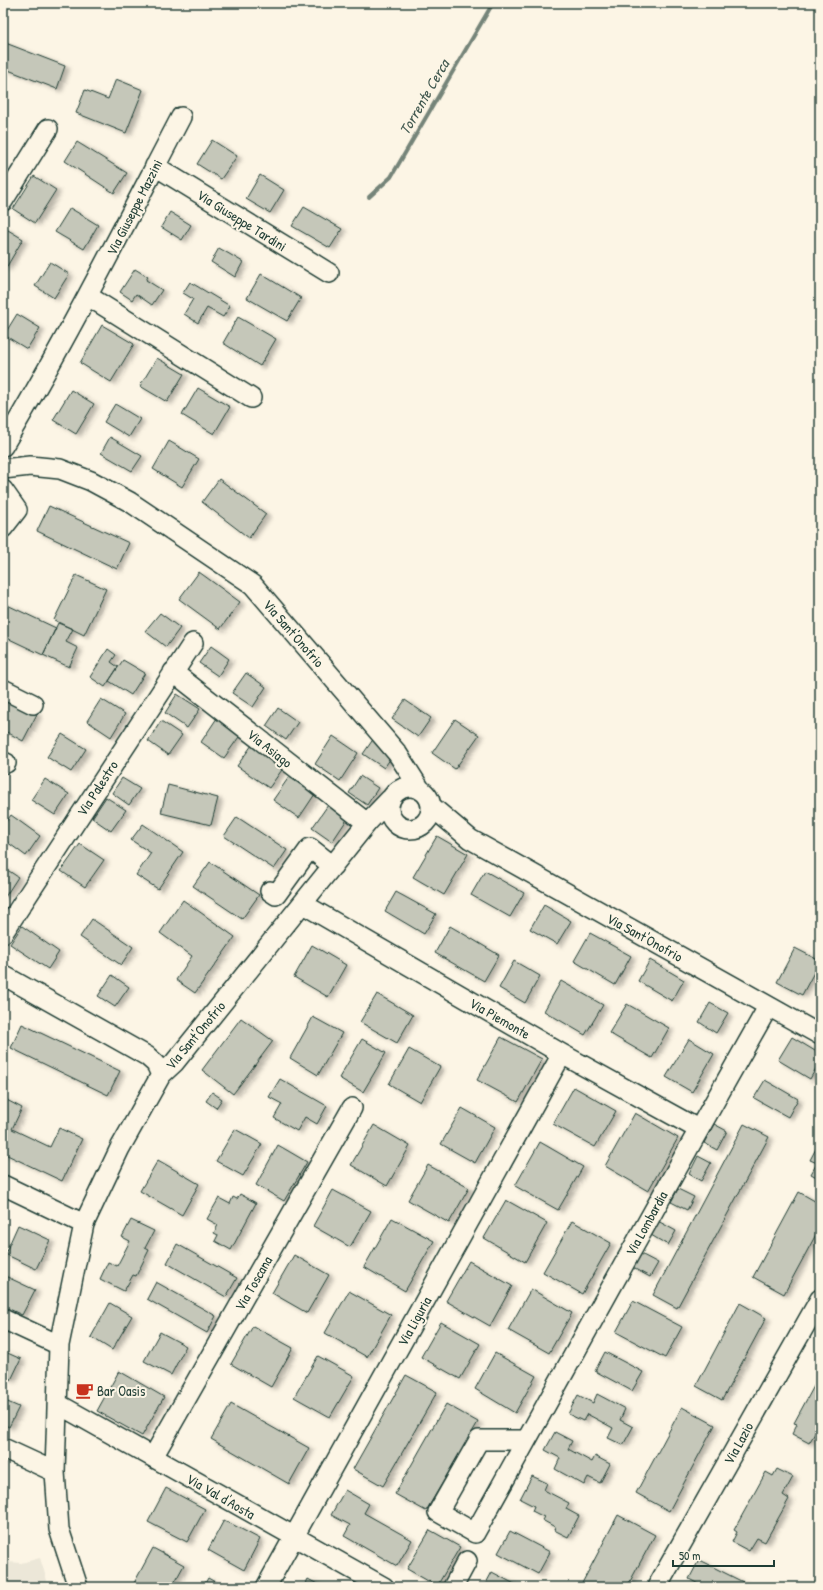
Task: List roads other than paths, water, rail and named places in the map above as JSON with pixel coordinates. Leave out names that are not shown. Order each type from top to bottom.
[{"type":"street","name":"Via Giuseppe Mazzini","points":[[3,446],[35,393],[88,296],[181,117]]},
{"type":"street","points":[[3,201],[48,129]]},
{"type":"street","name":"Via Giuseppe Tardini","points":[[155,166],[329,273]]},
{"type":"street","points":[[88,296],[251,398]]},
{"type":"street","name":"Via Sant'Onofrio","points":[[3,469],[30,466],[60,469],[91,481],[130,502],[253,585],[398,756],[420,789],[430,800],[431,806],[470,839],[820,1035]]},
{"type":"street","points":[[3,490],[18,510],[3,528]]},
{"type":"street","name":"Via Palestro","points":[[3,933],[193,643]]},
{"type":"street","name":"Via Asiago","points":[[173,672],[367,823]]},
{"type":"street","points":[[3,689],[33,704]]},
{"type":"street","points":[[367,823],[392,820],[388,806],[395,794],[398,756]]},
{"type":"street","points":[[395,794],[413,787],[420,789]]},
{"type":"street","name":"Via Sant'Onofrio","points":[[3,975],[147,1056],[156,1064],[161,1075],[174,1063],[367,823],[395,794]]},
{"type":"street","points":[[423,825],[431,814],[431,806]]},
{"type":"street","name":"Via Sant'Onofrio","points":[[392,820],[403,828],[410,830],[423,825],[470,839]]},
{"type":"street","points":[[270,891],[276,895],[310,848],[333,866]]},
{"type":"street","name":"Via Piemonte","points":[[303,904],[562,1054],[698,1129]]},
{"type":"street","name":"Via Lombardia","points":[[526,1440],[479,1440],[438,1512],[475,1533],[698,1129],[768,1007]]},
{"type":"street","name":"Via Liguria","points":[[266,1587],[562,1054]]},
{"type":"street","points":[[78,1587],[60,1528],[55,1472],[59,1345],[84,1224],[120,1148],[161,1075]]},
{"type":"street","name":"Via Toscana","points":[[153,1457],[352,1108]]},
{"type":"street","points":[[3,1185],[84,1224]]},
{"type":"street","name":"Via Lazio","points":[[657,1587],[820,1299]]},
{"type":"street","points":[[3,1319],[59,1345]]},
{"type":"street","name":"Via Val d'Aosta","points":[[58,1404],[384,1587]]},
{"type":"street","points":[[3,1448],[55,1472]]},
{"type":"street","points":[[453,1587],[467,1561]]},
{"type":"waterway","name":"Torrente Cerca","points":[[369,197],[391,177],[493,3]]},
{"type":"place","name":"Bar Oasis","points":[[84,1390]]}]
